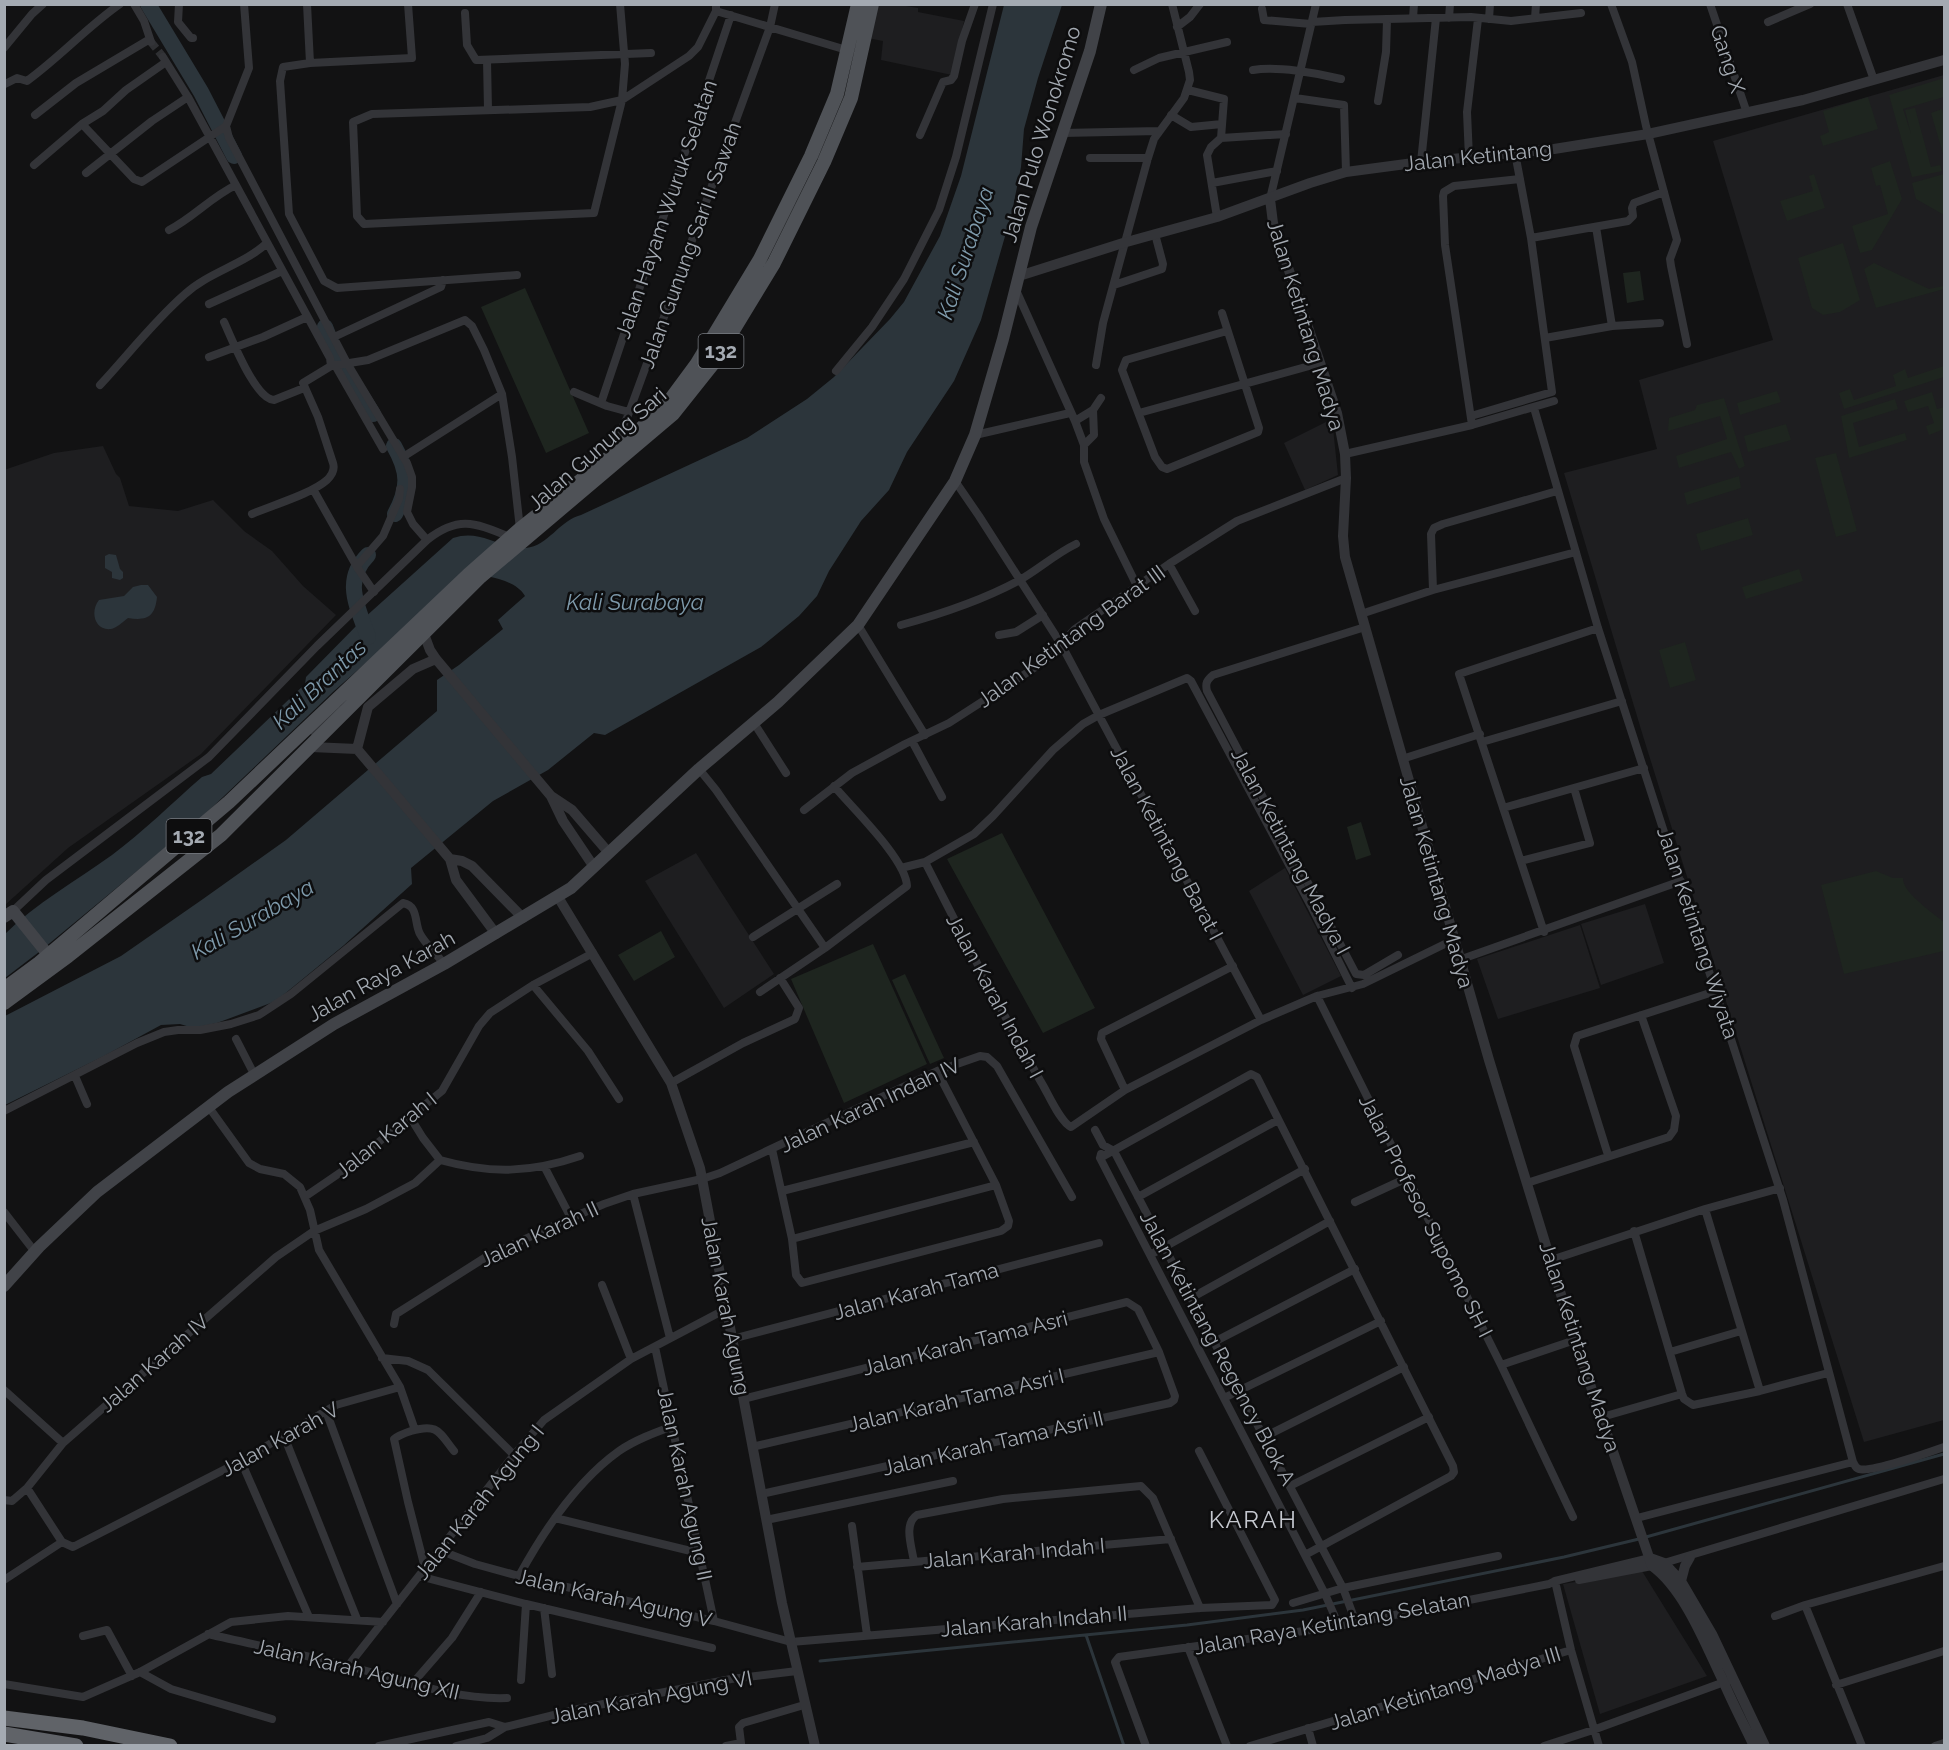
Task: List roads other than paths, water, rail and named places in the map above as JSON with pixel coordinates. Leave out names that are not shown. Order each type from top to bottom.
[{"type":"highway","points":[[4,1718],[83,1728],[170,1746]]},
{"type":"highway","points":[[4,1734],[76,1746]]},
{"type":"main road","name":"Jalan Gunung Sari","points":[[417,632],[513,538],[605,461],[665,407],[701,369],[760,259],[811,156],[837,94],[858,4]]},
{"type":"main road","name":"Jalan Gunung Sari","points":[[513,538],[647,439],[673,414],[774,263],[824,162],[851,98],[873,4]]},
{"type":"main road","name":"Jalan Pulo Wonokromo","points":[[955,481],[975,435],[1003,339],[1030,227],[1090,51],[1101,4]]},
{"type":"main road","name":"Jalan Raya Karah","points":[[4,1286],[35,1252],[97,1192],[208,1106],[334,1024],[444,964],[558,897],[594,867],[699,769],[778,702],[858,625],[955,481]]},
{"type":"main road","name":"132","points":[[4,989],[220,835],[349,708],[417,632]]},
{"type":"main road","name":"132","points":[[4,1003],[50,957],[210,819],[292,742],[417,632]]},
{"type":"main road","points":[[210,819],[212,832],[220,835]]},
{"type":"main road","points":[[12,915],[50,957]]},
{"type":"street","points":[[4,48],[43,4]]},
{"type":"street","points":[[5,84],[17,78],[27,81],[120,4]]},
{"type":"street","points":[[35,115],[76,83],[151,40],[134,4]]},
{"type":"street","points":[[179,4],[178,22],[191,38],[194,38]]},
{"type":"street","points":[[82,124],[134,179],[142,182],[225,127],[249,68],[244,4]]},
{"type":"street","points":[[307,4],[310,63]]},
{"type":"street","points":[[408,4],[412,58],[310,63],[283,67],[280,81],[289,214],[324,281],[337,288],[517,275]]},
{"type":"street","points":[[620,4],[625,53],[622,100],[594,213],[364,224],[357,216],[353,122],[372,114],[590,107],[622,100],[689,56],[698,47],[716,8],[731,15],[862,55]]},
{"type":"street","name":"Jalan Gunung Sari II Sawah","points":[[605,461],[625,424],[770,27],[775,4]]},
{"type":"street","points":[[920,135],[943,82],[951,80],[954,76],[962,41],[975,4]]},
{"type":"street","points":[[836,371],[872,327],[904,279],[939,210],[956,157],[993,4]]},
{"type":"street","points":[[1096,365],[1103,323],[1154,139],[1188,90],[1190,80],[1172,4]]},
{"type":"street","points":[[1177,27],[1190,17],[1200,4]]},
{"type":"street","points":[[1270,199],[1316,4]]},
{"type":"street","points":[[1413,18],[1414,4]]},
{"type":"street","points":[[1449,18],[1450,4]]},
{"type":"street","points":[[1489,20],[1490,4]]},
{"type":"street","points":[[1535,18],[1536,4]]},
{"type":"street","points":[[1611,4],[1632,62],[1648,134],[1677,240],[1671,254],[1671,266],[1687,344]]},
{"type":"street","name":"Gang X","points":[[1710,4],[1747,113]]},
{"type":"street","points":[[1768,22],[1810,4]]},
{"type":"street","points":[[1847,4],[1874,80]]},
{"type":"street","points":[[1262,9],[1264,20],[1312,23],[1413,18],[1511,21],[1581,13]]},
{"type":"street","points":[[465,13],[468,45],[476,60],[651,53]]},
{"type":"street","name":"Jalan Hayam Wuruk Selatan","points":[[601,403],[731,15]]},
{"type":"street","points":[[1421,162],[1436,18]]},
{"type":"street","points":[[1469,158],[1467,112],[1478,19]]},
{"type":"street","points":[[1378,101],[1386,52],[1387,20]]},
{"type":"street","points":[[1134,70],[1159,58],[1227,42]]},
{"type":"street","points":[[34,165],[164,59],[211,135],[330,358],[340,364],[386,444]]},
{"type":"street","points":[[487,60],[488,110]]},
{"type":"street","name":"Jalan Ketintang","points":[[1017,282],[1124,243],[1217,217],[1347,172],[1515,153],[1648,134],[1803,100],[1944,60]]},
{"type":"street","points":[[1253,70],[1280,69],[1322,74],[1341,79]]},
{"type":"street","points":[[1188,90],[1224,99],[1221,138],[1208,151],[1217,217]]},
{"type":"street","points":[[86,173],[152,121],[188,97]]},
{"type":"street","points":[[1295,98],[1344,105],[1347,172]]},
{"type":"street","points":[[1171,115],[1191,127],[1222,124]]},
{"type":"street","points":[[225,127],[334,338],[340,364],[386,444],[404,457],[411,477],[384,535],[358,568]]},
{"type":"street","points":[[1062,133],[1159,131]]},
{"type":"street","points":[[1221,138],[1286,134]]},
{"type":"street","points":[[1471,416],[1552,392],[1531,238],[1515,153]]},
{"type":"street","points":[[1090,158],[1148,158]]},
{"type":"street","points":[[1212,183],[1277,171]]},
{"type":"street","points":[[1472,425],[1445,245],[1443,196],[1444,192],[1454,186],[1520,179]]},
{"type":"street","points":[[169,230],[180,225],[216,196],[236,185]]},
{"type":"street","points":[[1531,238],[1628,221],[1633,216],[1632,205],[1634,203],[1664,192]]},
{"type":"street","name":"Jalan Ketintang Madya","points":[[1270,199],[1274,223],[1337,413],[1345,454],[1343,546],[1361,614],[1453,940],[1575,1340],[1637,1519],[1654,1561],[1675,1590],[1765,1746]]},
{"type":"street","points":[[1596,227],[1612,326]]},
{"type":"street","points":[[1114,285],[1162,269],[1163,264],[1155,234]]},
{"type":"street","points":[[100,385],[185,294],[247,258],[267,243]]},
{"type":"street","points":[[209,304],[282,271]]},
{"type":"street","points":[[334,338],[441,287],[443,280]]},
{"type":"street","points":[[1017,282],[1084,445],[1084,462],[1104,519],[1137,586]]},
{"type":"street","points":[[1222,313],[1258,432],[1167,469],[1159,464],[1122,370],[1126,360],[1227,331]]},
{"type":"street","points":[[209,357],[307,317]]},
{"type":"street","points":[[12,915],[46,880],[208,757],[426,540],[446,527],[461,523],[513,538],[513,457],[502,394],[484,350],[472,326],[466,320],[373,358],[340,364],[274,400],[268,399],[258,389],[235,348],[224,322]]},
{"type":"street","points":[[1545,338],[1612,326],[1660,323]]},
{"type":"street","points":[[1139,413],[1320,363]]},
{"type":"street","points":[[252,514],[313,489],[328,479],[334,467],[318,417],[303,386]]},
{"type":"street","points":[[574,392],[629,412]]},
{"type":"street","points":[[404,457],[502,394]]},
{"type":"street","points":[[1084,445],[1094,435],[1093,410],[1101,398]]},
{"type":"street","points":[[1345,454],[1472,425],[1554,401]]},
{"type":"street","name":"Jalan Ketintang Wiyata","points":[[1534,408],[1598,628],[1780,1188],[1853,1462]]},
{"type":"street","points":[[975,435],[1073,417],[1093,410]]},
{"type":"street","name":"Jalan Ketintang Barat III","points":[[804,810],[860,769],[969,711],[1045,661],[1075,628],[1237,521],[1346,478]]},
{"type":"street","name":"Jalan Ketintang Barat I","points":[[955,481],[1060,644],[1261,1020]]},
{"type":"street","points":[[313,489],[374,592]]},
{"type":"street","points":[[1433,590],[1431,534],[1434,528],[1557,491]]},
{"type":"street","points":[[404,495],[408,515],[426,540]]},
{"type":"street","points":[[901,625],[943,613],[1020,580],[1058,553],[1076,544]]},
{"type":"street","points":[[1361,614],[1433,590],[1576,552]]},
{"type":"street","points":[[1169,564],[1195,611]]},
{"type":"street","points":[[999,635],[1016,632],[1043,615]]},
{"type":"street","points":[[858,625],[925,735]]},
{"type":"street","name":"Jalan Ketintang Madya I","points":[[1365,627],[1213,675],[1208,679],[1206,685],[1207,691],[1356,974],[1364,975],[1398,955]]},
{"type":"street","points":[[1544,932],[1459,674],[1598,628]]},
{"type":"street","points":[[417,632],[444,669],[549,793],[572,810],[609,853]]},
{"type":"street","points":[[357,749],[365,713],[372,703],[413,669],[436,659]]},
{"type":"street","name":"Jalan Ketintang Madya I","points":[[1098,715],[1187,678],[1191,681],[1352,988]]},
{"type":"street","points":[[1402,759],[1622,701]]},
{"type":"street","points":[[292,742],[307,735],[333,714],[372,703]]},
{"type":"street","points":[[901,868],[925,862],[966,839],[982,827],[1070,735],[1098,715]]},
{"type":"street","points":[[754,723],[786,773]]},
{"type":"street","points":[[912,741],[942,797]]},
{"type":"street","points":[[310,747],[357,749],[448,857],[456,880],[496,934]]},
{"type":"street","points":[[1503,808],[1644,768]]},
{"type":"street","points":[[699,769],[716,790],[825,948]]},
{"type":"street","points":[[760,992],[904,890],[907,884],[901,868],[834,786]]},
{"type":"street","points":[[1521,861],[1590,843],[1574,788]]},
{"type":"street","points":[[549,793],[563,821],[594,867]]},
{"type":"street","points":[[448,857],[472,866],[523,918]]},
{"type":"street","name":"Jalan Karah Indah I","points":[[925,862],[1008,1023],[1070,1127],[1076,1126],[1125,1090]]},
{"type":"street","points":[[1459,960],[1544,932],[1681,881]]},
{"type":"street","points":[[753,937],[837,884]]},
{"type":"street","name":"Jalan Karah Agung","points":[[558,897],[671,1083],[702,1179],[790,1642],[814,1746]]},
{"type":"street","points":[[4,1111],[137,1043],[164,1032],[200,1030],[231,1024],[259,1015],[283,1001],[403,903],[408,904],[413,910],[419,933],[444,964]]},
{"type":"street","points":[[1233,966],[1102,1034],[1101,1039],[1125,1090],[1261,1020],[1317,996],[1363,984],[1453,940]]},
{"type":"street","name":"Jalan Karah I","points":[[306,1196],[345,1170],[445,1087],[487,1015],[533,985],[593,953]]},
{"type":"street","points":[[671,1083],[743,1043],[795,1019],[799,1008],[780,978]]},
{"type":"street","points":[[533,985],[588,1051],[619,1099]]},
{"type":"street","points":[[1608,1155],[1574,1046],[1577,1036],[1716,991]]},
{"type":"street","name":"Jalan Profesor Supomo SH I","points":[[1317,996],[1501,1365],[1573,1517]]},
{"type":"street","points":[[1527,1183],[1669,1137],[1674,1130],[1676,1116],[1641,1015]]},
{"type":"street","points":[[236,1039],[254,1074]]},
{"type":"street","name":"Jalan Karah Indah IV","points":[[702,1179],[772,1149],[937,1071],[985,1056],[990,1059],[1009,1086],[1072,1197]]},
{"type":"street","points":[[772,1149],[792,1239],[798,1280],[804,1283],[996,1233],[1009,1224],[996,1185],[937,1071]]},
{"type":"street","points":[[1100,1158],[1251,1074],[1257,1077],[1305,1169],[1429,1417],[1454,1472],[1451,1476],[1305,1555]]},
{"type":"street","points":[[75,1076],[87,1104]]},
{"type":"street","points":[[208,1106],[249,1163],[260,1169],[279,1172],[289,1177],[297,1183],[306,1196],[320,1250],[400,1387],[415,1430]]},
{"type":"street","points":[[410,1117],[440,1160],[465,1167],[497,1171],[544,1166],[580,1156]]},
{"type":"street","points":[[1138,1197],[1278,1120]]},
{"type":"street","points":[[1095,1130],[1103,1145],[1114,1151]]},
{"type":"street","points":[[782,1191],[974,1142]]},
{"type":"street","points":[[1100,1158],[1103,1145]]},
{"type":"street","name":"Jalan Ketintang Regency Blok A","points":[[1114,1151],[1321,1546],[1344,1591],[1356,1623]]},
{"type":"street","name":"Jalan Ketintang Regency Blok A","points":[[1100,1158],[1305,1555],[1339,1626]]},
{"type":"street","name":"Jalan Karah IV","points":[[4,1500],[12,1501],[27,1488],[63,1443],[276,1257],[314,1231],[366,1209],[415,1183],[440,1160]]},
{"type":"street","points":[[544,1166],[571,1218]]},
{"type":"street","points":[[1150,1255],[1305,1169]]},
{"type":"street","points":[[1355,1202],[1407,1178]]},
{"type":"street","name":"Jalan Karah II","points":[[394,1324],[396,1314],[486,1257],[604,1204],[633,1194],[702,1179]]},
{"type":"street","points":[[792,1239],[996,1185]]},
{"type":"street","points":[[1551,1260],[1634,1231],[1780,1188]]},
{"type":"street","points":[[633,1194],[670,1338]]},
{"type":"street","points":[[1705,1209],[1760,1391]]},
{"type":"street","points":[[4,1212],[35,1252]]},
{"type":"street","points":[[1191,1298],[1330,1221]]},
{"type":"street","points":[[1634,1231],[1684,1399],[1693,1405],[1760,1391],[1828,1373]]},
{"type":"street","name":"Jalan Karah Tama","points":[[732,1339],[1099,1243]]},
{"type":"street","points":[[1214,1342],[1355,1269]]},
{"type":"street","points":[[602,1285],[631,1359]]},
{"type":"street","name":"Jalan Karah Tama Asri","points":[[743,1399],[1127,1302],[1138,1309],[1159,1352]]},
{"type":"street","name":"Jalan Karah Agung I","points":[[348,1666],[544,1420],[631,1359],[726,1309]]},
{"type":"street","points":[[1224,1398],[1381,1321]]},
{"type":"street","points":[[1670,1352],[1741,1331]]},
{"type":"street","points":[[1501,1365],[1575,1340]]},
{"type":"street","name":"Jalan Karah Agung II","points":[[655,1347],[714,1621]]},
{"type":"street","name":"Jalan Karah Tama Asri I","points":[[752,1447],[1146,1357],[1159,1352]]},
{"type":"street","name":"Jalan Karah Tama Asri II","points":[[761,1494],[1170,1403],[1175,1396],[1159,1352]]},
{"type":"street","points":[[382,1358],[408,1360],[428,1370],[514,1455]]},
{"type":"street","points":[[1264,1437],[1404,1367]]},
{"type":"street","name":"Jalan Karah V","points":[[62,1542],[69,1546],[76,1546],[241,1461],[326,1411],[361,1397],[400,1387]]},
{"type":"street","points":[[4,1390],[63,1443]]},
{"type":"street","points":[[1602,1417],[1682,1394]]},
{"type":"street","points":[[326,1411],[397,1604]]},
{"type":"street","points":[[1290,1486],[1429,1417]]},
{"type":"street","points":[[519,1576],[540,1537],[591,1476],[613,1456],[646,1436],[673,1426]]},
{"type":"street","points":[[425,1568],[394,1440],[399,1435],[427,1427],[435,1429],[454,1451]]},
{"type":"street","points":[[284,1436],[357,1619]]},
{"type":"street","points":[[1637,1519],[1853,1462],[1860,1470],[1879,1467],[1944,1448]]},
{"type":"street","name":"Jalan Karah Indah II","points":[[790,1642],[1200,1608],[1272,1605],[1275,1600],[1199,1451]]},
{"type":"street","points":[[241,1461],[309,1617]]},
{"type":"street","name":"Jalan Raya Ketintang Selatan","points":[[1146,1746],[1115,1659],[1120,1657],[1339,1626],[1654,1561],[1690,1557],[1944,1479]]},
{"type":"street","points":[[766,1520],[953,1481]]},
{"type":"street","points":[[914,1562],[909,1524],[917,1515],[1003,1499],[1138,1486],[1144,1488],[1153,1498],[1200,1608]]},
{"type":"street","points":[[4,1580],[62,1542],[27,1488]]},
{"type":"street","points":[[555,1518],[699,1553]]},
{"type":"street","points":[[852,1526],[867,1635]]},
{"type":"street","name":"Jalan Karah Indah I","points":[[857,1567],[1171,1539]]},
{"type":"street","name":"Jalan Karah Agung V","points":[[439,1550],[475,1564],[519,1576],[714,1621],[790,1642]]},
{"type":"street","points":[[1293,1603],[1498,1556]]},
{"type":"street","points":[[1681,1581],[1690,1557]]},
{"type":"street","name":"Jalan Ketintang Madya","points":[[1654,1561],[1681,1581],[1712,1634],[1754,1746]]},
{"type":"street","points":[[1775,1616],[1805,1605],[1944,1566]]},
{"type":"street","name":"Jalan Karah Agung V","points":[[419,1576],[712,1648]]},
{"type":"street","points":[[1554,1583],[1599,1746]]},
{"type":"street","points":[[412,1684],[452,1638],[481,1592]]},
{"type":"street","points":[[520,1680],[526,1604]]},
{"type":"street","points":[[1805,1605],[1862,1746]]},
{"type":"street","points":[[544,1608],[552,1674]]},
{"type":"street","points":[[4,1684],[82,1697],[136,1674],[208,1634],[237,1621],[288,1616],[383,1622]]},
{"type":"street","points":[[83,1636],[107,1630],[136,1674],[171,1689],[272,1719]]},
{"type":"street","name":"Jalan Karah Agung XII","points":[[208,1634],[348,1666],[412,1684],[480,1698],[507,1698]]},
{"type":"street","points":[[1188,1647],[1227,1746]]},
{"type":"street","name":"Jalan Ketintang Madya III","points":[[1250,1746],[1571,1650]]},
{"type":"street","points":[[1836,1684],[1944,1651]]},
{"type":"street","name":"Jalan Karah Agung VI","points":[[505,1727],[578,1709],[731,1679],[797,1671]]},
{"type":"street","points":[[1544,1746],[1728,1680]]},
{"type":"street","points":[[726,1746],[741,1744],[739,1729],[741,1724],[804,1705]]},
{"type":"street","points":[[379,1746],[489,1722],[505,1727]]},
{"type":"street","points":[[456,1746],[487,1738],[505,1727]]},
{"type":"street","points":[[1308,1728],[1313,1746]]},
{"type":"street","points":[[1935,1746],[1944,1743]]},
{"type":"water","points":[[1004,5],[1062,5],[1024,129],[1021,167],[1012,212],[981,320],[954,381],[907,452],[889,490],[861,521],[829,571],[817,596],[799,616],[761,647],[605,735],[594,733],[548,770],[493,801],[411,868],[412,884],[343,946],[276,1001],[217,1023],[193,1028],[180,1024],[161,1025],[5,1105],[5,1016],[121,956],[286,840],[437,711],[437,680],[503,629],[498,620],[525,596],[507,582],[468,573],[334,691],[200,819],[5,978],[5,934],[17,923],[43,902],[112,855],[202,777],[211,774],[305,684],[306,677],[363,619],[453,538],[482,537],[517,548],[526,548],[541,543],[574,518],[747,438],[807,399],[834,377],[890,319],[904,302],[940,236],[961,176]]},
{"type":"water","points":[[116,555],[123,572],[123,578],[120,580],[112,578],[112,572],[105,568],[105,556]]},
{"type":"water","points":[[148,585],[157,597],[154,609],[149,616],[140,619],[128,618],[111,629],[105,629],[97,624],[94,615],[99,600],[124,596],[133,587]]},
{"type":"waterway","points":[[148,4],[201,92],[234,156]]},
{"type":"waterway","points":[[325,327],[337,357],[373,414]]},
{"type":"waterway","points":[[394,446],[405,472],[405,488],[395,514]]},
{"type":"waterway","name":"Kali Brantas","points":[[368,555],[356,575],[354,594],[368,637]]},
{"type":"waterway","points":[[1646,1537],[1944,1454]]},
{"type":"waterway","points":[[820,1661],[1187,1625],[1303,1610],[1564,1557],[1639,1539]]},
{"type":"waterway","points":[[1086,1635],[1124,1746]]},
{"type":"tunnel","points":[[151,42],[163,57]]},
{"type":"district","name":"KARAH","points":[[1253,1519]]},
{"type":"water label","name":"Kali Surabaya","points":[[965,253]]},
{"type":"water label","name":"Kali Surabaya","points":[[635,602]]},
{"type":"water label","name":"Kali Surabaya","points":[[252,919]]}]
